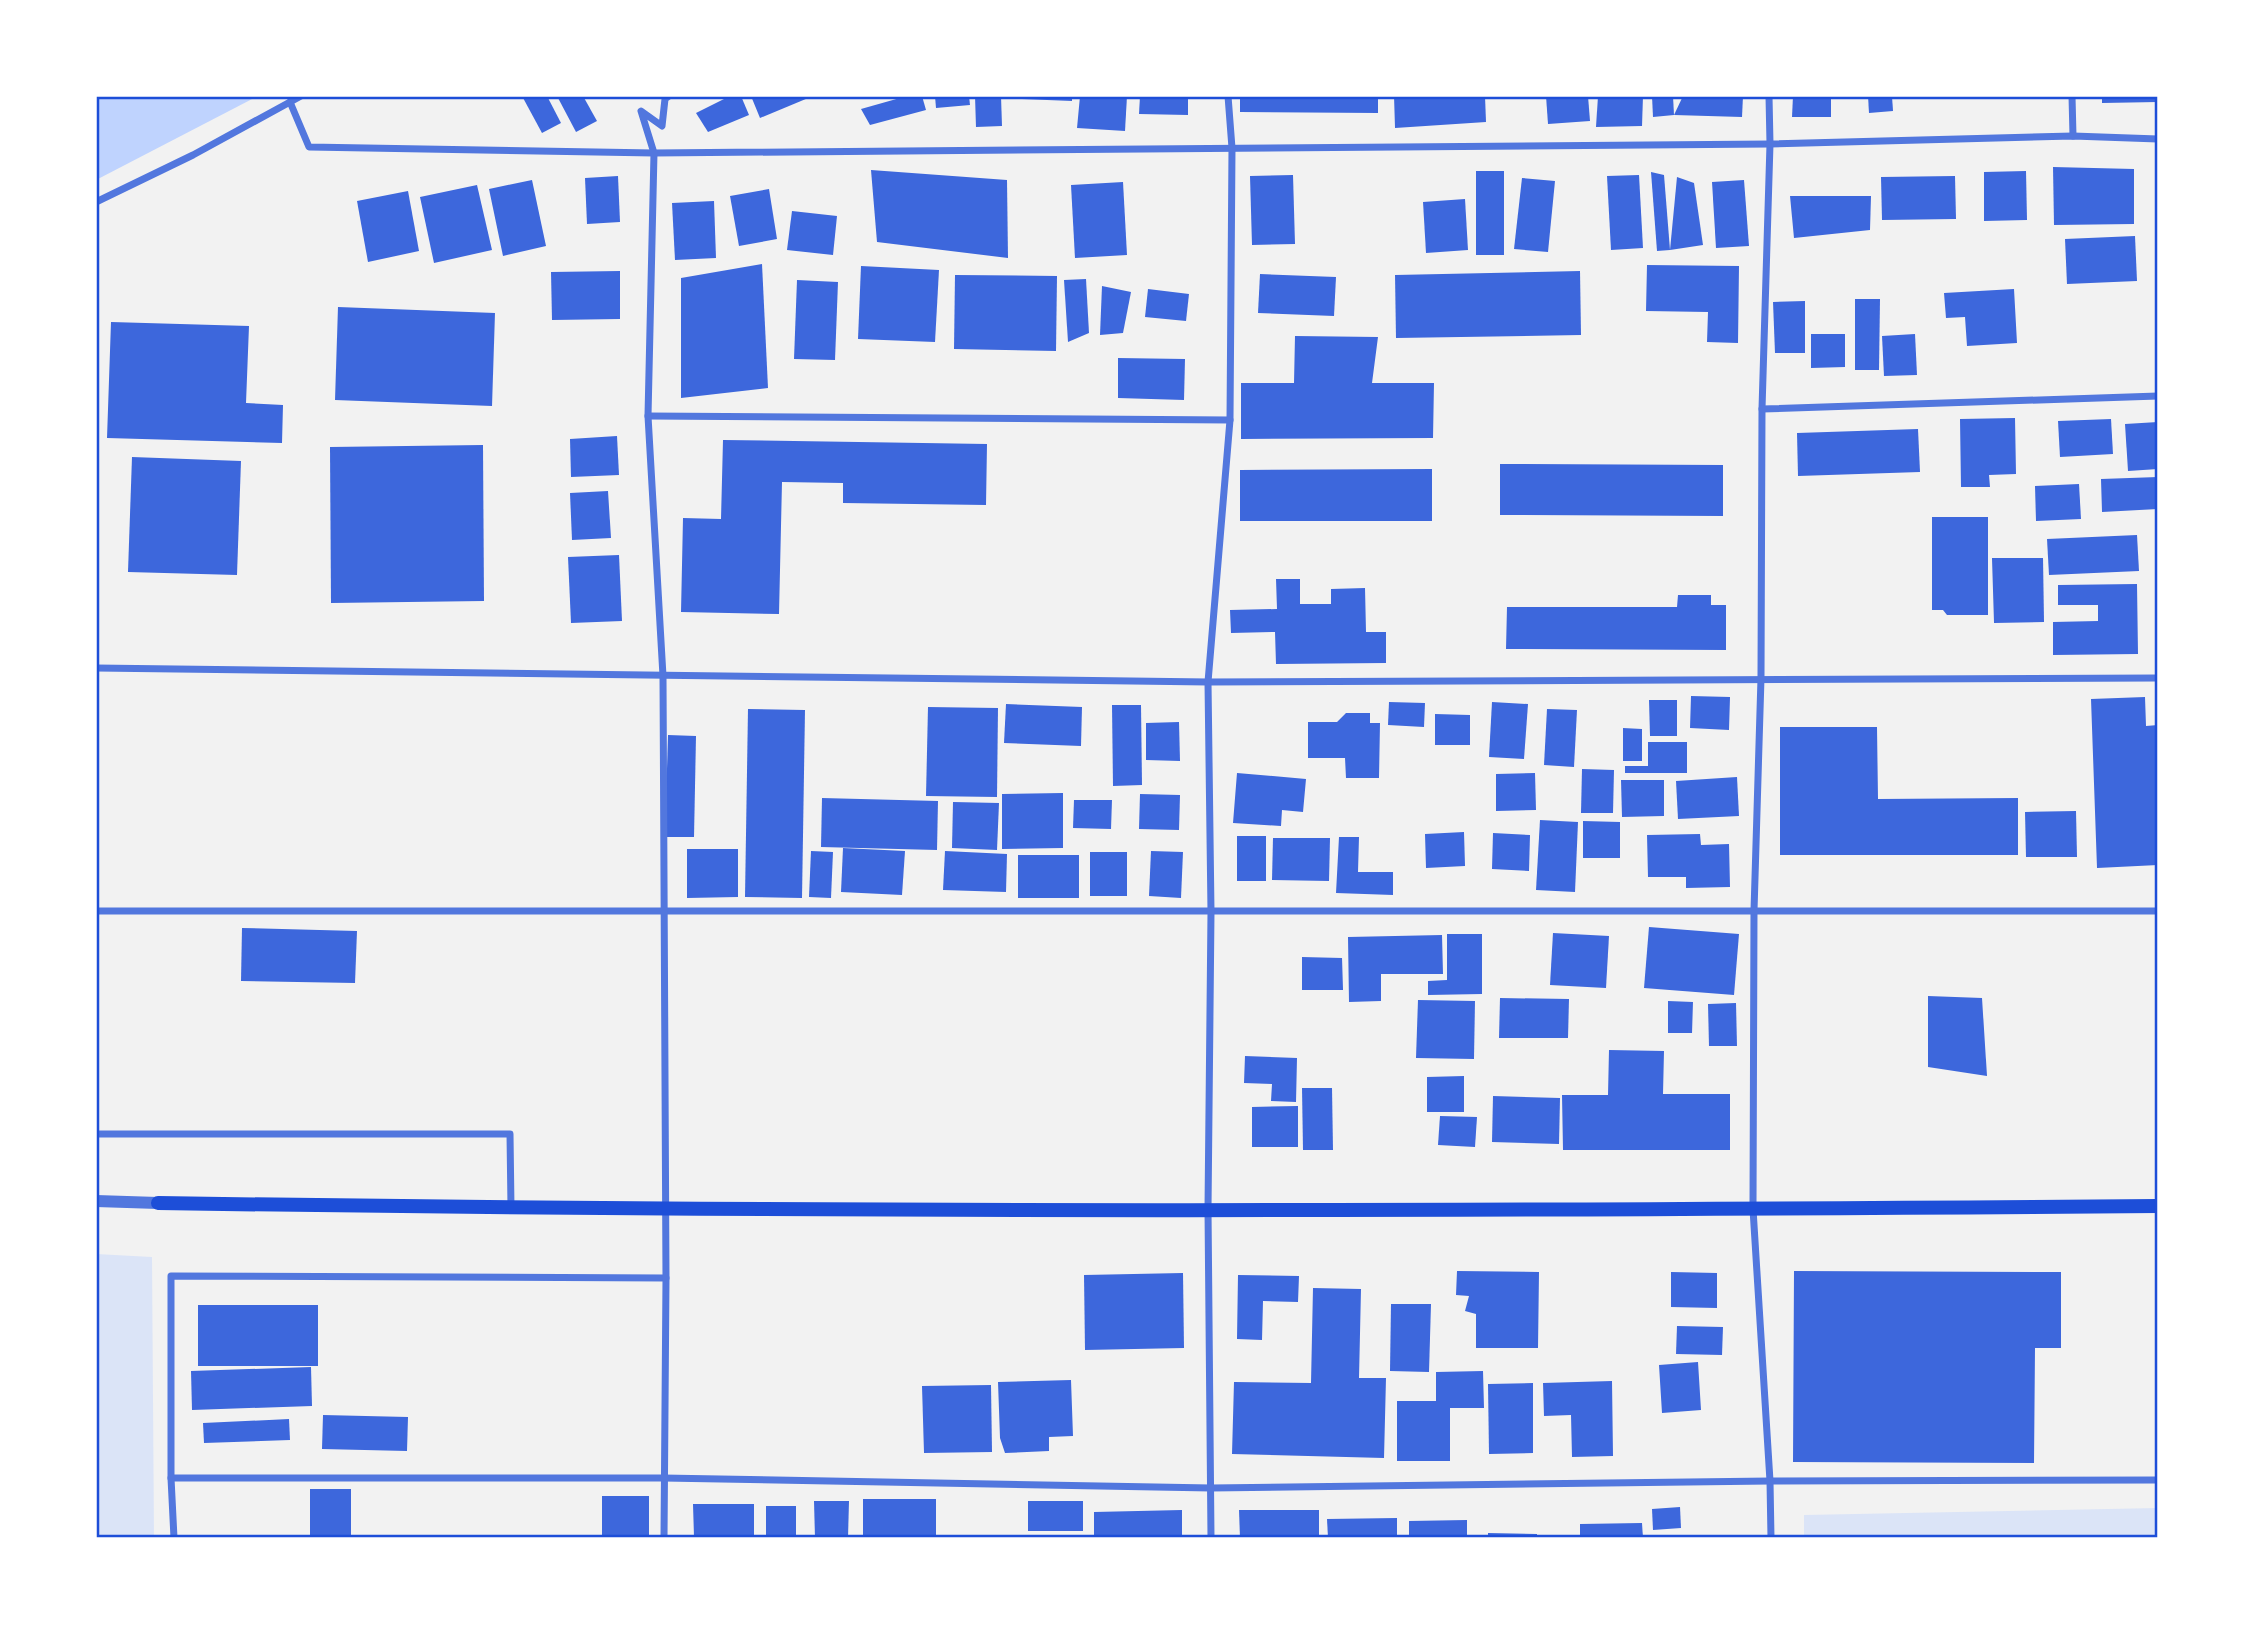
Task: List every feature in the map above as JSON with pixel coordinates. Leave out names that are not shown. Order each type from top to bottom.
[{"type":"main road","points":[[158,1203],[664,1209],[1754,1209],[2158,1206]]},
{"type":"street","points":[[96,202],[192,155],[301,96]]},
{"type":"street","points":[[664,1538],[666,1278],[663,676],[648,416],[654,153],[641,111],[662,126],[665,99],[669,96]]},
{"type":"street","points":[[1211,1538],[1208,1209],[1211,912],[1208,682],[1230,420],[1232,149],[1228,96]]},
{"type":"street","points":[[1769,96],[1762,409],[1761,678],[1754,911],[1754,1209],[1770,1481],[1770,1538]]},
{"type":"street","points":[[2072,96],[2073,136]]},
{"type":"street","points":[[290,102],[309,147],[654,153],[1770,145],[2073,136],[2158,139]]},
{"type":"street","points":[[1762,409],[2158,396]]},
{"type":"street","points":[[648,416],[1230,420]]},
{"type":"street","points":[[96,668],[1208,682],[2158,678]]},
{"type":"street","points":[[96,911],[2158,911]]},
{"type":"street","points":[[96,1134],[510,1133],[511,1208]]},
{"type":"street","points":[[96,1201],[158,1203]]},
{"type":"street","points":[[174,1538],[171,1478],[171,1276],[666,1278]]},
{"type":"street","points":[[171,1478],[663,1478],[1211,1488],[1770,1481],[2158,1480]]},
{"type":"shaded area","points":[[96,1254],[152,1257],[154,1538],[96,1538]]},
{"type":"shaded area","points":[[2158,1508],[2158,1538],[1804,1538],[1804,1515]]},
{"type":"water","points":[[96,96],[258,96],[96,180]]},
{"type":"building","points":[[522,96],[547,96],[561,123],[542,133]]},
{"type":"building","points":[[557,96],[583,96],[597,121],[576,132]]},
{"type":"building","points":[[730,96],[741,96],[749,115],[708,132],[696,113]]},
{"type":"building","points":[[751,96],[813,96],[760,118]]},
{"type":"building","points":[[907,96],[922,96],[926,110],[870,125],[861,109]]},
{"type":"building","points":[[935,96],[969,96],[970,105],[936,108]]},
{"type":"building","points":[[975,96],[1001,96],[1002,126],[976,127]]},
{"type":"building","points":[[1022,96],[1072,96],[1072,101],[1022,99]]},
{"type":"building","points":[[1080,96],[1127,96],[1125,131],[1077,128]]},
{"type":"building","points":[[1140,96],[1188,96],[1188,115],[1139,114]]},
{"type":"building","points":[[1240,96],[1378,96],[1378,113],[1240,112]]},
{"type":"building","points":[[1394,96],[1485,96],[1486,122],[1395,128]]},
{"type":"building","points":[[1546,96],[1588,96],[1590,121],[1548,124]]},
{"type":"building","points":[[1598,96],[1643,96],[1642,126],[1596,127]]},
{"type":"building","points":[[1652,96],[1673,96],[1674,115],[1653,117]]},
{"type":"building","points":[[1683,96],[1743,96],[1742,117],[1674,115]]},
{"type":"building","points":[[1793,96],[1831,96],[1831,117],[1792,117]]},
{"type":"building","points":[[1868,96],[1892,96],[1893,111],[1869,113]]},
{"type":"building","points":[[2102,96],[2158,96],[2158,102],[2102,103]]},
{"type":"building","points":[[2053,167],[2134,169],[2134,224],[2054,225]]},
{"type":"building","points":[[871,170],[1007,180],[1008,258],[877,242]]},
{"type":"building","points":[[1476,171],[1504,171],[1504,255],[1476,255]]},
{"type":"building","points":[[2026,171],[2027,220],[1984,221],[1984,172]]},
{"type":"building","points":[[1651,172],[1664,175],[1670,250],[1657,251]]},
{"type":"building","points":[[1293,175],[1295,244],[1252,245],[1250,176]]},
{"type":"building","points":[[1639,175],[1643,248],[1611,250],[1607,176]]},
{"type":"building","points":[[618,176],[620,222],[587,224],[585,178]]},
{"type":"building","points":[[1955,176],[1956,219],[1882,220],[1881,177]]},
{"type":"building","points":[[1677,177],[1694,183],[1703,245],[1670,250]]},
{"type":"building","points":[[1522,178],[1555,181],[1548,252],[1514,249]]},
{"type":"building","points":[[532,180],[546,246],[503,256],[489,189]]},
{"type":"building","points":[[1744,180],[1749,246],[1716,248],[1712,182]]},
{"type":"building","points":[[1123,182],[1127,255],[1075,258],[1071,185]]},
{"type":"building","points":[[477,185],[492,250],[434,263],[420,197]]},
{"type":"building","points":[[769,189],[777,239],[739,246],[730,196]]},
{"type":"building","points":[[408,191],[419,251],[368,262],[357,201]]},
{"type":"building","points":[[1790,196],[1871,196],[1870,230],[1794,238]]},
{"type":"building","points":[[1465,199],[1468,250],[1426,253],[1423,202]]},
{"type":"building","points":[[714,201],[716,258],[675,260],[672,203]]},
{"type":"building","points":[[792,211],[837,216],[833,255],[787,250]]},
{"type":"building","points":[[2135,236],[2137,281],[2067,284],[2065,239]]},
{"type":"building","points":[[762,264],[768,388],[681,398],[681,278]]},
{"type":"building","points":[[1647,265],[1739,266],[1738,343],[1707,342],[1708,312],[1646,311]]},
{"type":"building","points":[[861,266],[939,270],[935,342],[858,339]]},
{"type":"building","points":[[620,271],[620,319],[552,320],[551,272]]},
{"type":"building","points":[[1580,271],[1581,335],[1396,338],[1395,275]]},
{"type":"building","points":[[1260,274],[1336,277],[1334,316],[1258,313]]},
{"type":"building","points":[[955,275],[1057,276],[1056,351],[954,349]]},
{"type":"building","points":[[1086,279],[1089,333],[1068,342],[1064,280]]},
{"type":"building","points":[[797,280],[838,282],[835,360],[794,359]]},
{"type":"building","points":[[1102,286],[1131,292],[1123,333],[1100,335]]},
{"type":"building","points":[[1148,289],[1189,294],[1186,321],[1145,317]]},
{"type":"building","points":[[2014,289],[2017,343],[1967,346],[1965,317],[1946,318],[1944,293]]},
{"type":"building","points":[[1855,299],[1880,299],[1879,370],[1855,370]]},
{"type":"building","points":[[1805,301],[1805,353],[1775,353],[1773,302]]},
{"type":"building","points":[[338,307],[495,313],[492,406],[335,400]]},
{"type":"building","points":[[111,322],[249,326],[246,403],[283,405],[282,443],[107,438]]},
{"type":"building","points":[[1811,334],[1845,334],[1845,367],[1811,368]]},
{"type":"building","points":[[1915,334],[1917,375],[1884,376],[1882,336]]},
{"type":"building","points":[[1295,336],[1378,337],[1372,383],[1434,383],[1433,438],[1241,439],[1241,383],[1294,383]]},
{"type":"building","points":[[1118,358],[1185,359],[1184,400],[1118,398]]},
{"type":"building","points":[[2015,418],[2016,474],[1989,475],[1990,487],[1961,487],[1960,419]]},
{"type":"building","points":[[2111,419],[2113,454],[2060,457],[2058,421]]},
{"type":"building","points":[[2158,422],[2158,469],[2128,471],[2125,424]]},
{"type":"building","points":[[1918,429],[1920,472],[1798,476],[1797,433]]},
{"type":"building","points":[[617,436],[619,475],[571,477],[570,439]]},
{"type":"building","points":[[723,440],[987,444],[986,505],[843,503],[843,483],[782,482],[779,614],[681,612],[683,518],[721,519]]},
{"type":"building","points":[[483,445],[484,601],[331,603],[330,447]]},
{"type":"building","points":[[132,457],[241,461],[237,575],[128,572]]},
{"type":"building","points":[[1500,464],[1723,465],[1723,516],[1500,515]]},
{"type":"building","points":[[1432,469],[1432,521],[1240,521],[1240,470]]},
{"type":"building","points":[[2158,477],[2158,509],[2102,512],[2101,479]]},
{"type":"building","points":[[2079,484],[2081,519],[2036,521],[2035,486]]},
{"type":"building","points":[[608,491],[611,538],[572,540],[570,493]]},
{"type":"building","points":[[1932,517],[1988,517],[1988,615],[1947,615],[1943,610],[1932,610]]},
{"type":"building","points":[[2137,535],[2139,571],[2049,575],[2047,539]]},
{"type":"building","points":[[619,555],[622,621],[571,623],[568,557]]},
{"type":"building","points":[[1992,558],[2043,558],[2044,622],[1994,623]]},
{"type":"building","points":[[1276,579],[1300,579],[1300,604],[1331,604],[1331,589],[1365,588],[1366,632],[1386,632],[1386,663],[1276,664],[1275,632],[1231,633],[1230,610],[1277,609]]},
{"type":"building","points":[[2137,584],[2138,654],[2053,655],[2053,622],[2098,621],[2098,605],[2058,605],[2058,585]]},
{"type":"building","points":[[1678,595],[1711,595],[1711,605],[1726,605],[1726,650],[1506,649],[1507,607],[1677,607]]},
{"type":"building","points":[[1691,696],[1730,697],[1729,730],[1690,728]]},
{"type":"building","points":[[2145,697],[2146,726],[2158,725],[2158,865],[2097,868],[2091,699]]},
{"type":"building","points":[[1649,700],[1677,700],[1677,736],[1650,736]]},
{"type":"building","points":[[1389,702],[1425,703],[1424,727],[1388,725]]},
{"type":"building","points":[[1492,702],[1528,704],[1524,759],[1489,757]]},
{"type":"building","points":[[1006,704],[1082,707],[1081,746],[1004,743]]},
{"type":"building","points":[[1112,705],[1141,705],[1142,785],[1113,786]]},
{"type":"building","points":[[928,707],[998,708],[997,797],[926,796]]},
{"type":"building","points":[[748,709],[805,710],[802,898],[745,897]]},
{"type":"building","points":[[1547,709],[1577,710],[1574,767],[1544,765]]},
{"type":"building","points":[[1346,713],[1370,713],[1370,723],[1380,723],[1379,778],[1346,778],[1345,758],[1308,758],[1308,722],[1337,722]]},
{"type":"building","points":[[1435,714],[1470,715],[1470,745],[1435,745]]},
{"type":"building","points":[[1179,722],[1180,761],[1146,760],[1146,723]]},
{"type":"building","points":[[1780,727],[1877,727],[1878,799],[2018,798],[2018,855],[1780,855]]},
{"type":"building","points":[[1623,728],[1642,729],[1642,761],[1623,761]]},
{"type":"building","points":[[668,735],[696,736],[694,837],[665,837]]},
{"type":"building","points":[[1648,742],[1687,742],[1687,773],[1625,773],[1625,766],[1648,766]]},
{"type":"building","points":[[1582,769],[1614,770],[1613,813],[1581,813]]},
{"type":"building","points":[[1237,773],[1306,779],[1303,812],[1282,810],[1281,826],[1233,823]]},
{"type":"building","points":[[1535,773],[1536,810],[1496,811],[1496,774]]},
{"type":"building","points":[[1737,777],[1739,816],[1678,819],[1676,781]]},
{"type":"building","points":[[1621,780],[1664,780],[1664,816],[1622,817]]},
{"type":"building","points":[[1063,793],[1063,848],[1002,849],[1002,794]]},
{"type":"building","points":[[1140,794],[1180,795],[1179,830],[1139,829]]},
{"type":"building","points":[[822,798],[938,801],[937,850],[821,847]]},
{"type":"building","points":[[1074,800],[1112,800],[1111,829],[1073,828]]},
{"type":"building","points":[[953,802],[999,803],[997,850],[952,848]]},
{"type":"building","points":[[2076,811],[2077,857],[2026,857],[2025,812]]},
{"type":"building","points":[[1540,820],[1578,822],[1575,892],[1536,890]]},
{"type":"building","points":[[1583,821],[1620,822],[1620,858],[1583,858]]},
{"type":"building","points":[[1464,832],[1465,866],[1426,868],[1425,834]]},
{"type":"building","points":[[1493,833],[1530,835],[1529,871],[1492,869]]},
{"type":"building","points":[[1700,834],[1701,845],[1729,844],[1730,887],[1686,888],[1686,877],[1648,877],[1647,835]]},
{"type":"building","points":[[1237,836],[1266,836],[1266,881],[1237,881]]},
{"type":"building","points":[[1339,837],[1359,837],[1358,872],[1393,872],[1393,895],[1336,893]]},
{"type":"building","points":[[1273,838],[1330,838],[1329,881],[1272,880]]},
{"type":"building","points":[[843,848],[905,851],[902,895],[841,892]]},
{"type":"building","points":[[687,849],[738,849],[738,897],[687,898]]},
{"type":"building","points":[[811,851],[833,852],[831,898],[809,897]]},
{"type":"building","points":[[945,851],[1007,854],[1006,892],[943,890]]},
{"type":"building","points":[[1151,851],[1183,852],[1181,898],[1149,896]]},
{"type":"building","points":[[1090,852],[1127,852],[1127,896],[1090,896]]},
{"type":"building","points":[[1018,855],[1079,855],[1079,898],[1018,898]]},
{"type":"building","points":[[1649,927],[1739,934],[1734,995],[1644,988]]},
{"type":"building","points":[[242,928],[357,931],[355,983],[241,981]]},
{"type":"building","points":[[1553,933],[1609,936],[1606,988],[1550,985]]},
{"type":"building","points":[[1447,934],[1482,934],[1482,994],[1428,995],[1428,981],[1447,980]]},
{"type":"building","points":[[1442,935],[1443,974],[1381,974],[1381,1001],[1349,1002],[1348,937]]},
{"type":"building","points":[[1302,957],[1342,958],[1343,990],[1302,990]]},
{"type":"building","points":[[1928,996],[1982,998],[1987,1076],[1928,1067]]},
{"type":"building","points":[[1500,998],[1569,999],[1568,1038],[1499,1038]]},
{"type":"building","points":[[1418,1000],[1475,1001],[1474,1059],[1416,1058]]},
{"type":"building","points":[[1668,1001],[1693,1002],[1692,1033],[1668,1033]]},
{"type":"building","points":[[1736,1003],[1737,1046],[1709,1046],[1708,1004]]},
{"type":"building","points":[[1609,1050],[1664,1051],[1663,1094],[1730,1094],[1730,1150],[1563,1150],[1562,1095],[1608,1095]]},
{"type":"building","points":[[1245,1056],[1297,1058],[1296,1102],[1271,1101],[1272,1084],[1244,1083]]},
{"type":"building","points":[[1464,1076],[1464,1112],[1427,1112],[1427,1077]]},
{"type":"building","points":[[1302,1088],[1332,1088],[1333,1150],[1303,1150]]},
{"type":"building","points":[[1493,1096],[1560,1098],[1559,1144],[1492,1142]]},
{"type":"building","points":[[1298,1106],[1298,1147],[1252,1147],[1252,1107]]},
{"type":"building","points":[[1440,1116],[1477,1117],[1475,1147],[1438,1145]]},
{"type":"building","points":[[1457,1271],[1539,1272],[1538,1348],[1476,1348],[1476,1314],[1465,1311],[1469,1296],[1456,1295]]},
{"type":"building","points":[[1794,1271],[2061,1272],[2061,1348],[2035,1348],[2034,1463],[1793,1462]]},
{"type":"building","points":[[1671,1272],[1717,1273],[1717,1308],[1671,1307]]},
{"type":"building","points":[[1183,1273],[1184,1348],[1085,1350],[1084,1275]]},
{"type":"building","points":[[1238,1275],[1299,1276],[1298,1302],[1263,1301],[1262,1340],[1237,1339]]},
{"type":"building","points":[[1313,1288],[1361,1289],[1359,1378],[1386,1378],[1384,1458],[1232,1454],[1234,1382],[1311,1383]]},
{"type":"building","points":[[1391,1304],[1431,1304],[1429,1372],[1390,1371]]},
{"type":"building","points":[[198,1305],[318,1305],[318,1366],[198,1366]]},
{"type":"building","points":[[1677,1326],[1723,1327],[1722,1355],[1676,1354]]},
{"type":"building","points":[[1698,1362],[1701,1410],[1662,1413],[1659,1365]]},
{"type":"building","points":[[311,1367],[312,1406],[192,1410],[191,1371]]},
{"type":"building","points":[[1483,1371],[1484,1408],[1450,1408],[1450,1461],[1397,1461],[1397,1401],[1436,1401],[1436,1372]]},
{"type":"building","points":[[1071,1380],[1073,1436],[1049,1437],[1049,1451],[1005,1453],[1000,1438],[998,1382]]},
{"type":"building","points":[[1612,1381],[1613,1456],[1572,1457],[1571,1415],[1544,1416],[1543,1383]]},
{"type":"building","points":[[1533,1383],[1533,1453],[1489,1454],[1488,1384]]},
{"type":"building","points":[[991,1385],[992,1452],[924,1453],[922,1386]]},
{"type":"building","points":[[323,1415],[408,1417],[407,1451],[322,1449]]},
{"type":"building","points":[[289,1419],[290,1440],[204,1443],[203,1423]]},
{"type":"building","points":[[310,1489],[351,1489],[351,1538],[310,1538]]},
{"type":"building","points":[[602,1496],[649,1496],[649,1538],[602,1538]]},
{"type":"building","points":[[863,1499],[936,1499],[936,1538],[863,1538]]},
{"type":"building","points":[[814,1501],[849,1501],[848,1538],[815,1538]]},
{"type":"building","points":[[1028,1501],[1083,1501],[1083,1531],[1028,1531]]},
{"type":"building","points":[[693,1504],[754,1504],[754,1537],[694,1537]]},
{"type":"building","points":[[766,1506],[796,1506],[796,1538],[766,1538]]},
{"type":"building","points":[[1680,1507],[1681,1528],[1653,1530],[1652,1509]]},
{"type":"building","points":[[1182,1510],[1182,1538],[1094,1537],[1094,1512]]},
{"type":"building","points":[[1239,1510],[1319,1510],[1319,1538],[1240,1538]]},
{"type":"building","points":[[1397,1518],[1397,1538],[1328,1538],[1327,1519]]},
{"type":"building","points":[[1467,1520],[1467,1538],[1409,1538],[1409,1521]]},
{"type":"building","points":[[1642,1523],[1643,1538],[1580,1538],[1580,1524]]},
{"type":"building","points":[[1488,1533],[1537,1534],[1537,1538],[1488,1538]]}]
